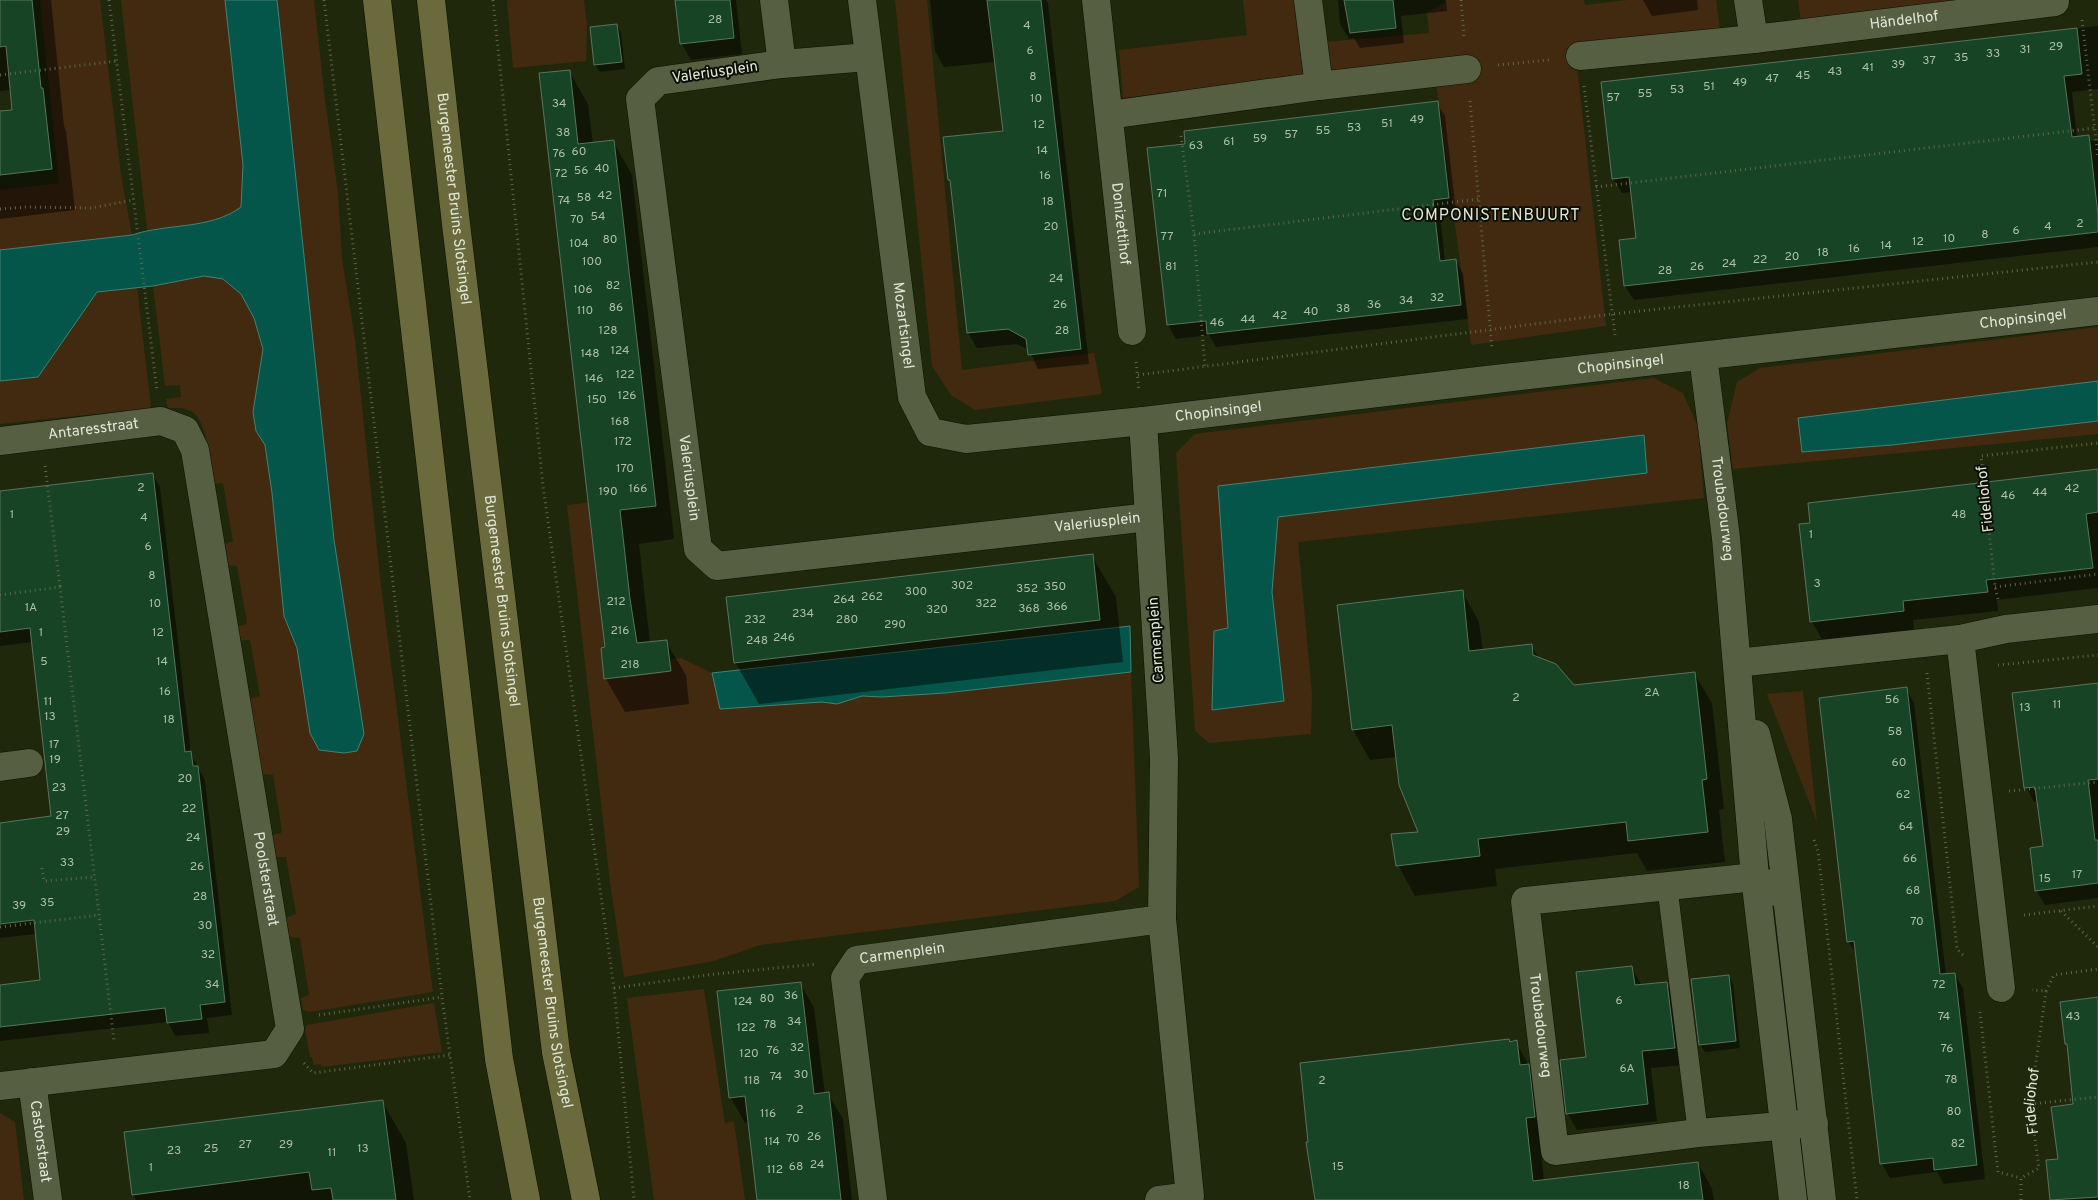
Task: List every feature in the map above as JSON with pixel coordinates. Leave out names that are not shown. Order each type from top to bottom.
[{"type":"main road","points":[[377,0],[498,1050],[526,1200]]},
{"type":"main road","name":"Burgemeester Bruins Slotsingel","points":[[432,0],[456,224],[556,1052],[586,1200]]},
{"type":"street","points":[[774,0],[782,64]]},
{"type":"street","name":"Mozartsingel","points":[[862,0],[912,397],[930,432],[966,439],[1143,421]]},
{"type":"street","name":"Donizettihof","points":[[1096,0],[1132,332]]},
{"type":"street","points":[[1308,0],[1319,86]]},
{"type":"street","points":[[1748,0],[1754,39]]},
{"type":"street","name":"Händelhof","points":[[1580,56],[1754,39],[2054,2]]},
{"type":"street","name":"Valeriusplein","points":[[868,57],[782,64],[658,81],[640,99],[698,549],[717,566],[1149,517]]},
{"type":"street","points":[[1109,115],[1319,86],[1467,69]]},
{"type":"street","name":"Chopinsingel","points":[[1143,421],[2098,311]]},
{"type":"street","name":"Troubadourweg","points":[[1703,356],[1726,538],[1755,877],[1793,1200]]},
{"type":"street","name":"Carmenplein","points":[[1143,421],[1164,758],[1162,919],[1190,1196],[1159,1200]]},
{"type":"street","name":"Antaresstraat","points":[[0,441],[173,426]]},
{"type":"street","name":"Poolsterstraat","points":[[173,426],[195,450],[286,1031]]},
{"type":"street","points":[[1737,663],[1960,639],[2006,629],[2098,619]]},
{"type":"street","points":[[1960,639],[2001,988]]},
{"type":"street","name":"Troubadourweg","points":[[1737,663],[1778,818],[1822,1200]]},
{"type":"street","points":[[0,767],[29,763]]},
{"type":"street","points":[[1755,877],[1787,898]]},
{"type":"street","name":"Troubadourweg","points":[[1755,877],[1525,901],[1555,1151],[1698,1133],[1814,1123]]},
{"type":"street","name":"Carmenplein","points":[[873,1200],[845,978],[857,960],[1162,919]]},
{"type":"street","points":[[0,1086],[274,1054],[286,1031]]},
{"type":"street","name":"Castorstraat","points":[[32,1082],[48,1200]]},
{"type":"lane","points":[[1667,885],[1698,1133]]},
{"type":"path","points":[[109,0],[146,300],[173,426]]},
{"type":"path","points":[[324,0],[442,997],[470,1200]]},
{"type":"path","points":[[492,0],[543,486],[614,988],[634,1200]]},
{"type":"path","points":[[1460,0],[1496,379]]},
{"type":"path","points":[[2082,20],[2098,157]]},
{"type":"path","points":[[1467,69],[1580,56],[1619,366]]},
{"type":"path","points":[[0,75],[117,61]]},
{"type":"path","points":[[1178,106],[1194,234],[1205,367]]},
{"type":"path","points":[[1596,187],[2095,128]]},
{"type":"path","points":[[1194,234],[1479,199]]},
{"type":"path","points":[[0,209],[26,207],[91,208],[134,200]]},
{"type":"path","points":[[1138,376],[1612,314],[2098,262]]},
{"type":"path","points":[[1132,332],[1143,421]]},
{"type":"path","points":[[41,436],[118,1072]]},
{"type":"path","name":"Fideliohof","points":[[2006,629],[1995,587],[1981,456],[2098,443]]},
{"type":"path","points":[[1995,587],[2098,574]]},
{"type":"path","points":[[0,595],[60,587]]},
{"type":"path","points":[[1963,669],[2098,655]]},
{"type":"path","points":[[1978,795],[2098,782]]},
{"type":"path","points":[[42,868],[44,881],[95,877]]},
{"type":"path","points":[[1992,918],[2098,906]]},
{"type":"path","points":[[2061,911],[2098,947]]},
{"type":"path","points":[[0,927],[99,915]]},
{"type":"path","points":[[614,988],[715,974],[857,960]]},
{"type":"path","points":[[2001,988],[2046,991],[2054,975],[2098,969]]},
{"type":"path","name":"Fideliohof","points":[[2021,1200],[2021,1178],[2039,1168],[2030,1104],[2046,991]]},
{"type":"path","points":[[442,997],[286,1031],[314,1073],[450,1055]]},
{"type":"path","points":[[2030,1104],[2098,1097]]},
{"type":"shaded area","points":[[40,0],[100,0],[121,175],[132,235],[0,250],[0,190],[59,183]]},
{"type":"shaded area","points":[[121,0],[225,0],[243,165],[241,207],[231,213],[196,224],[147,230]]},
{"type":"shaded area","points":[[277,0],[314,0],[338,193],[342,258],[355,340],[381,586],[433,992],[309,1012],[303,1010],[301,998],[309,995],[300,938],[289,937],[286,918],[296,914],[286,857],[275,857],[272,835],[282,831],[273,775],[262,774],[249,699],[260,696],[250,640],[241,640],[237,626],[245,625],[247,622],[237,566],[227,565],[223,545],[233,541],[223,483],[213,484],[205,433],[197,416],[185,409],[168,408],[166,399],[181,397],[180,385],[165,386],[153,286],[204,276],[223,279],[241,294],[254,318],[263,349],[253,412],[256,431],[265,444],[272,493],[284,616],[297,648],[310,732],[364,734],[334,540]]},
{"type":"shaded area","points":[[507,0],[584,0],[587,25],[586,61],[513,68]]},
{"type":"shaded area","points":[[895,0],[927,0],[962,370],[1094,353],[1102,394],[975,410],[951,395],[932,366]]},
{"type":"shaded area","points":[[1243,0],[1296,0],[1303,44],[1429,33],[1427,12],[1445,3],[1445,0],[1584,0],[1585,5],[1628,0],[1716,0],[1720,30],[1575,48],[1606,326],[1471,345],[1433,59],[1123,98],[1119,50],[1247,35]]},
{"type":"shaded area","points":[[1798,0],[1994,0],[1801,22]]},
{"type":"shaded area","points":[[137,287],[151,408],[0,424],[0,381],[38,377],[97,292]]},
{"type":"shaded area","points":[[2098,327],[2098,381],[1798,419],[1803,452],[1892,445],[2098,421],[2098,434],[1733,469],[1727,423],[1737,382],[1760,368]]},
{"type":"shaded area","points":[[1654,378],[1683,393],[1698,427],[1704,498],[1298,542],[1312,694],[1311,734],[1209,743],[1195,731],[1176,453],[1195,434]],"holes":[[[1646,473],[1278,517],[1272,592],[1284,701],[1214,631],[1228,629],[1218,486]]]},
{"type":"shaded area","points":[[594,502],[613,666],[681,658],[712,673],[713,684],[837,704],[862,696],[882,697],[945,693],[1131,672],[1139,887],[1115,901],[760,945],[714,961],[624,977],[610,882],[567,505]]},
{"type":"shaded area","points":[[1803,691],[1817,822],[1767,694]]},
{"type":"shaded area","points":[[704,989],[725,1123],[734,1121],[745,1200],[654,1200],[627,998]]},
{"type":"shaded area","points":[[434,1003],[442,1052],[322,1067],[321,1064],[314,1065],[312,1057],[310,1057],[305,1029],[307,1025]]},
{"type":"shaded area","points":[[0,1113],[15,1122],[24,1200],[0,1200]]},
{"type":"water","points":[[225,0],[277,0],[334,540],[364,734],[357,751],[344,753],[319,750],[310,733],[297,648],[284,616],[272,493],[265,445],[256,431],[253,412],[263,349],[254,318],[241,294],[223,279],[204,276],[153,286],[97,292],[38,377],[0,381],[0,250],[132,235],[145,231],[202,223],[229,214],[241,207],[243,165]]},
{"type":"water","points":[[2098,381],[2098,421],[1892,445],[1802,452],[1798,418]]},
{"type":"water","points":[[1644,435],[1647,473],[1278,517],[1272,592],[1284,701],[1212,710],[1214,631],[1228,628],[1218,486]]},
{"type":"water","points":[[1130,626],[1131,672],[945,693],[882,697],[862,696],[837,704],[822,702],[720,709],[712,673]]},
{"type":"building","points":[[0,0],[32,0],[52,169],[0,175],[0,111],[12,110],[6,46],[0,47]]},
{"type":"building","points":[[675,0],[730,0],[734,38],[680,44]]},
{"type":"building","points":[[987,0],[1041,0],[1081,349],[1028,355],[1026,339],[1008,329],[967,333],[950,180],[948,180],[943,137],[1003,131]]},
{"type":"building","points":[[1344,0],[1393,0],[1396,28],[1350,33]]},
{"type":"building","points":[[617,24],[622,62],[594,65],[590,27]]},
{"type":"building","points":[[2077,28],[2082,74],[2064,76],[2072,137],[2089,135],[2098,215],[2098,232],[1624,286],[1619,240],[1636,238],[1629,177],[1612,179],[1601,82]]},
{"type":"building","points":[[570,70],[578,144],[614,140],[656,506],[620,510],[637,643],[667,640],[671,671],[604,679],[601,648],[605,647],[539,73]]},
{"type":"building","points":[[1438,101],[1449,198],[1433,200],[1440,261],[1456,259],[1461,305],[1207,334],[1206,321],[1167,325],[1147,148],[1185,144],[1184,131]]},
{"type":"building","points":[[2098,469],[2098,512],[2086,514],[2093,568],[1986,580],[1988,592],[1903,601],[1904,611],[1810,622],[1799,524],[1810,523],[1808,503]]},
{"type":"building","points":[[153,473],[185,752],[191,751],[193,766],[198,766],[225,1002],[200,1005],[202,1019],[167,1023],[165,1008],[0,1027],[0,985],[40,980],[34,920],[0,924],[0,823],[51,816],[30,628],[0,632],[0,491]]},
{"type":"building","points":[[1093,554],[1100,620],[734,663],[726,597]]},
{"type":"building","points":[[1463,590],[1469,651],[1532,644],[1533,655],[1556,664],[1574,685],[1695,672],[1707,779],[1702,780],[1708,832],[1628,841],[1626,822],[1478,839],[1480,856],[1396,866],[1391,834],[1418,832],[1399,785],[1392,725],[1352,730],[1337,605]]},
{"type":"building","points":[[2098,683],[2098,779],[2088,780],[2095,840],[2098,840],[2098,883],[2035,891],[2030,848],[2043,846],[2035,787],[2024,788],[2012,693]]},
{"type":"building","points":[[1907,687],[1940,974],[1955,973],[1977,1165],[1934,1170],[1933,1158],[1880,1164],[1854,941],[1847,942],[1819,698]]},
{"type":"building","points":[[1632,966],[1635,985],[1667,982],[1675,1048],[1642,1051],[1648,1104],[1566,1114],[1560,1060],[1586,1057],[1576,972]]},
{"type":"building","points":[[1729,975],[1736,1041],[1699,1045],[1691,979]]},
{"type":"building","points":[[801,982],[814,1094],[829,1092],[841,1200],[757,1200],[745,1096],[729,1098],[717,991]]},
{"type":"building","points":[[2098,997],[2098,1197],[2050,1200],[2046,1160],[2058,1159],[2051,1107],[2073,1104],[2067,1044],[2065,1044],[2060,1002]]},
{"type":"building","points":[[1509,1039],[1510,1042],[1517,1040],[1520,1065],[1529,1064],[1535,1117],[1526,1118],[1533,1181],[1698,1162],[1703,1200],[1315,1200],[1306,1142],[1308,1142],[1300,1063]]},
{"type":"building","points":[[383,1100],[396,1200],[333,1200],[331,1188],[312,1190],[309,1172],[132,1195],[124,1132]]},
{"type":"district","name":"COMPONISTENBUURT","points":[[1491,216]]}]
